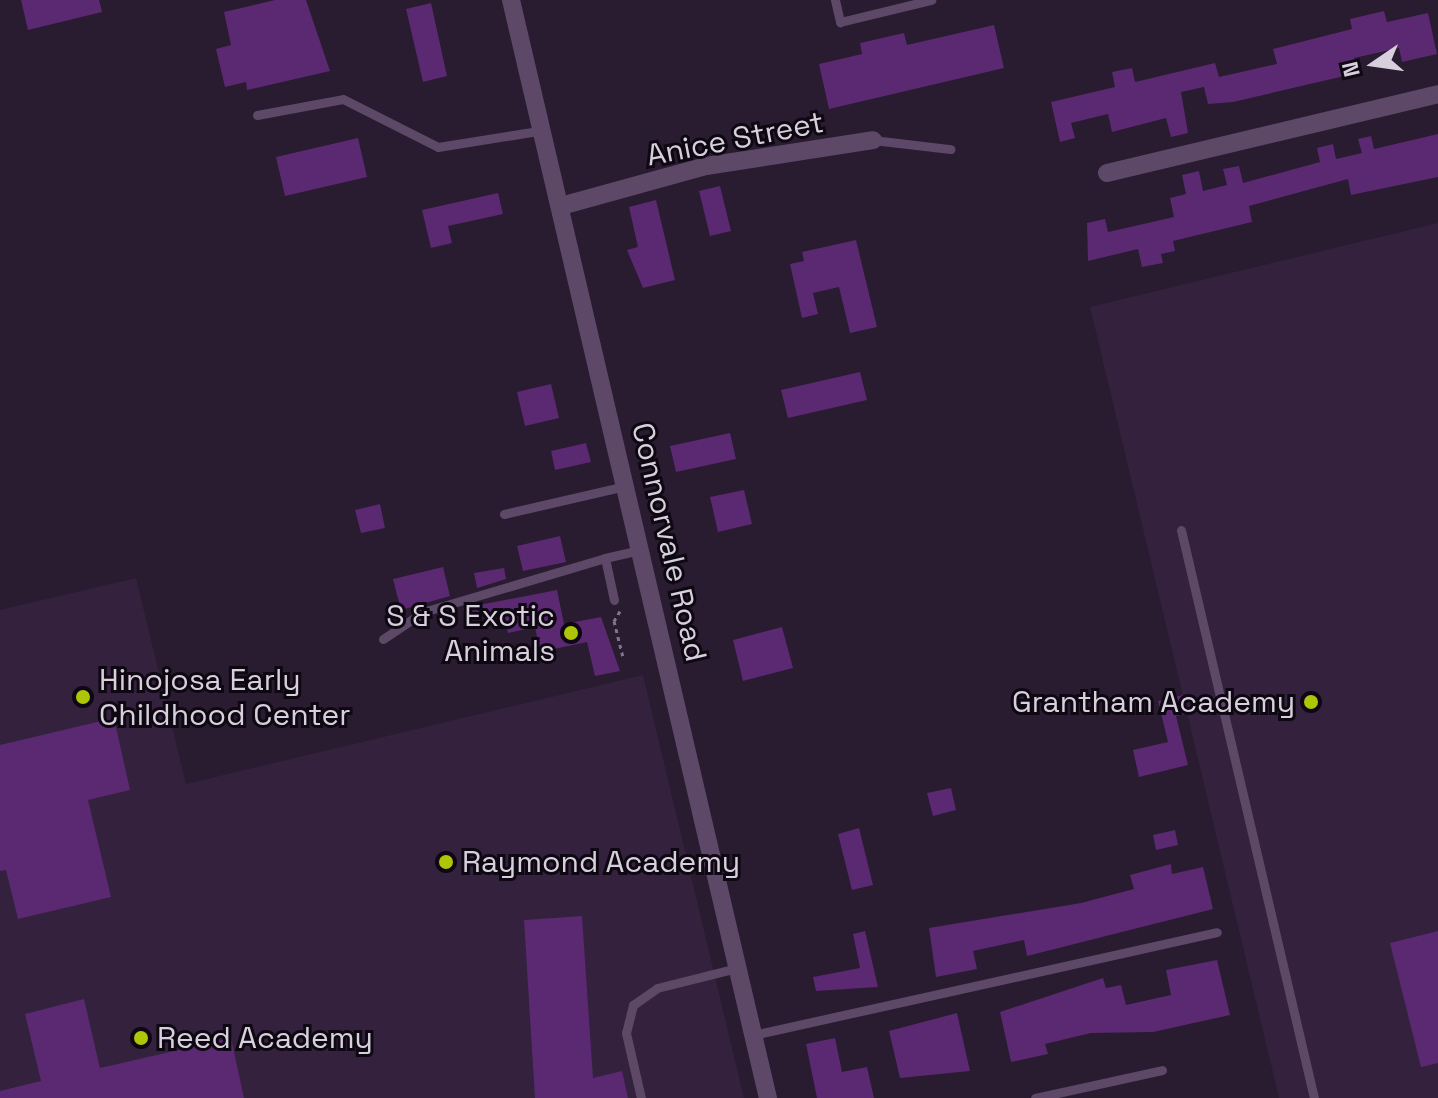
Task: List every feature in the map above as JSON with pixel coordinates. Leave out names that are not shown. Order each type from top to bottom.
[{"type":"street","name":"Connorvale Road","points":[[511,0],[643,549],[768,1098]]},
{"type":"street","points":[[1107,173],[1438,94]]},
{"type":"street","name":"Anice Street","points":[[561,206],[706,166],[873,140]]},
{"type":"lane","points":[[835,0],[840,22],[931,0]]},
{"type":"lane","points":[[257,115],[343,99],[438,147],[544,130]]},
{"type":"lane","points":[[873,140],[950,149]]},
{"type":"lane","points":[[504,514],[628,485]]},
{"type":"lane","points":[[1181,530],[1314,1098]]},
{"type":"lane","points":[[383,639],[423,612],[643,549]]},
{"type":"lane","points":[[605,558],[614,600]]},
{"type":"lane","points":[[753,1035],[1217,932]]},
{"type":"lane","points":[[641,1098],[626,1033],[633,1005],[657,988],[737,968]]},
{"type":"lane","points":[[1035,1098],[1162,1070]]},
{"type":"path","points":[[614,600],[622,608],[614,621],[616,639],[623,656]]},
{"type":"shaded area","name":"Grantham Academy","points":[[1438,223],[1438,1098],[1279,1098],[1090,307]]},
{"type":"shaded area","name":"Raymond Academy","points":[[136,578],[186,784],[643,675],[744,1098],[0,1098],[0,610]]},
{"type":"building","points":[[21,0],[99,0],[102,12],[28,30]]},
{"type":"building","points":[[275,0],[306,0],[330,71],[247,90],[246,82],[225,87],[216,49],[231,45],[224,12]]},
{"type":"building","points":[[431,3],[447,76],[423,82],[406,9]]},
{"type":"building","points":[[1384,11],[1387,22],[1428,13],[1437,54],[1402,62],[1399,48],[1354,58],[1357,70],[1340,77],[1233,102],[1208,104],[1204,87],[1181,92],[1188,133],[1171,137],[1166,118],[1112,132],[1108,114],[1071,123],[1075,138],[1060,142],[1051,102],[1115,87],[1112,72],[1132,68],[1135,82],[1215,63],[1219,77],[1277,64],[1273,49],[1352,29],[1350,19]]},
{"type":"building","points":[[994,25],[1004,68],[829,109],[819,64],[862,54],[860,43],[904,33],[907,45]]},
{"type":"building","points":[[1438,134],[1438,177],[1351,195],[1348,179],[1249,206],[1252,222],[1173,241],[1175,251],[1161,254],[1163,263],[1142,267],[1138,249],[1088,261],[1087,223],[1105,219],[1108,232],[1174,217],[1170,198],[1186,194],[1182,175],[1199,171],[1203,191],[1227,185],[1223,169],[1239,166],[1243,183],[1320,162],[1317,148],[1333,144],[1336,159],[1362,153],[1358,139],[1371,136],[1374,149]]},
{"type":"building","points":[[358,138],[367,177],[285,196],[276,157]]},
{"type":"building","points":[[720,186],[731,231],[710,236],[699,191]]},
{"type":"building","points":[[498,193],[503,214],[448,226],[452,243],[431,248],[422,210]]},
{"type":"building","points":[[656,200],[675,280],[643,288],[627,250],[638,247],[629,207]]},
{"type":"building","points":[[856,240],[877,327],[850,333],[839,287],[813,293],[818,314],[802,318],[790,264],[804,261],[802,252]]},
{"type":"building","points":[[860,372],[867,400],[788,418],[781,390]]},
{"type":"building","points":[[551,384],[559,418],[525,426],[517,392]]},
{"type":"building","points":[[730,433],[736,459],[676,472],[670,446]]},
{"type":"building","points":[[586,443],[591,462],[555,470],[551,451]]},
{"type":"building","points":[[744,490],[752,524],[718,532],[710,497]]},
{"type":"building","points":[[380,504],[385,528],[361,533],[355,510]]},
{"type":"building","points":[[560,536],[566,562],[523,571],[517,546]]},
{"type":"building","points":[[443,567],[450,596],[401,610],[393,579]]},
{"type":"building","points":[[504,568],[506,579],[477,588],[474,573]]},
{"type":"building","name":"S & S Exotic Animals","points":[[557,590],[564,624],[601,617],[620,671],[595,676],[587,642],[540,652],[535,627],[508,633],[503,609],[466,618],[463,608]]},
{"type":"building","points":[[782,627],[793,668],[743,681],[733,640]]},
{"type":"building","points":[[1183,695],[1187,714],[1176,716],[1188,765],[1139,777],[1133,750],[1168,742],[1158,701]]},
{"type":"building","points":[[114,718],[130,790],[88,800],[111,897],[18,919],[6,870],[0,871],[0,745]]},
{"type":"building","points":[[951,788],[956,810],[933,816],[927,793]]},
{"type":"building","points":[[859,828],[873,885],[852,890],[838,834]]},
{"type":"building","points":[[1175,830],[1178,845],[1156,850],[1153,835]]},
{"type":"building","points":[[1171,864],[1172,874],[1203,867],[1213,909],[1027,956],[1024,940],[973,951],[977,969],[936,977],[929,928],[1081,903],[1134,889],[1130,875]]},
{"type":"building","points":[[582,916],[593,1078],[622,1071],[628,1098],[535,1098],[524,920]]},
{"type":"building","points":[[865,931],[878,987],[816,991],[813,977],[860,968],[853,934]]},
{"type":"building","points":[[1438,931],[1438,1063],[1421,1067],[1390,943]]},
{"type":"building","points":[[1217,960],[1230,1015],[1153,1032],[1091,1033],[1045,1044],[1048,1054],[1011,1062],[1000,1012],[1103,978],[1106,988],[1121,985],[1126,1005],[1171,995],[1166,970]]},
{"type":"building","points":[[84,999],[100,1068],[231,1038],[244,1098],[0,1098],[0,1091],[41,1081],[25,1014]]},
{"type":"building","points":[[957,1013],[970,1071],[900,1078],[889,1031]]},
{"type":"building","points":[[835,1038],[842,1072],[867,1067],[874,1098],[817,1098],[806,1044]]},
{"type":"place","name":"S & S Exotic Animals","points":[[571,633]]},
{"type":"place","name":"Hinojosa Early Childhood Center","points":[[83,697]]},
{"type":"place","name":"Grantham Academy","points":[[1311,702]]},
{"type":"place","name":"Raymond Academy","points":[[446,862]]},
{"type":"place","name":"Reed Academy","points":[[141,1038]]}]
